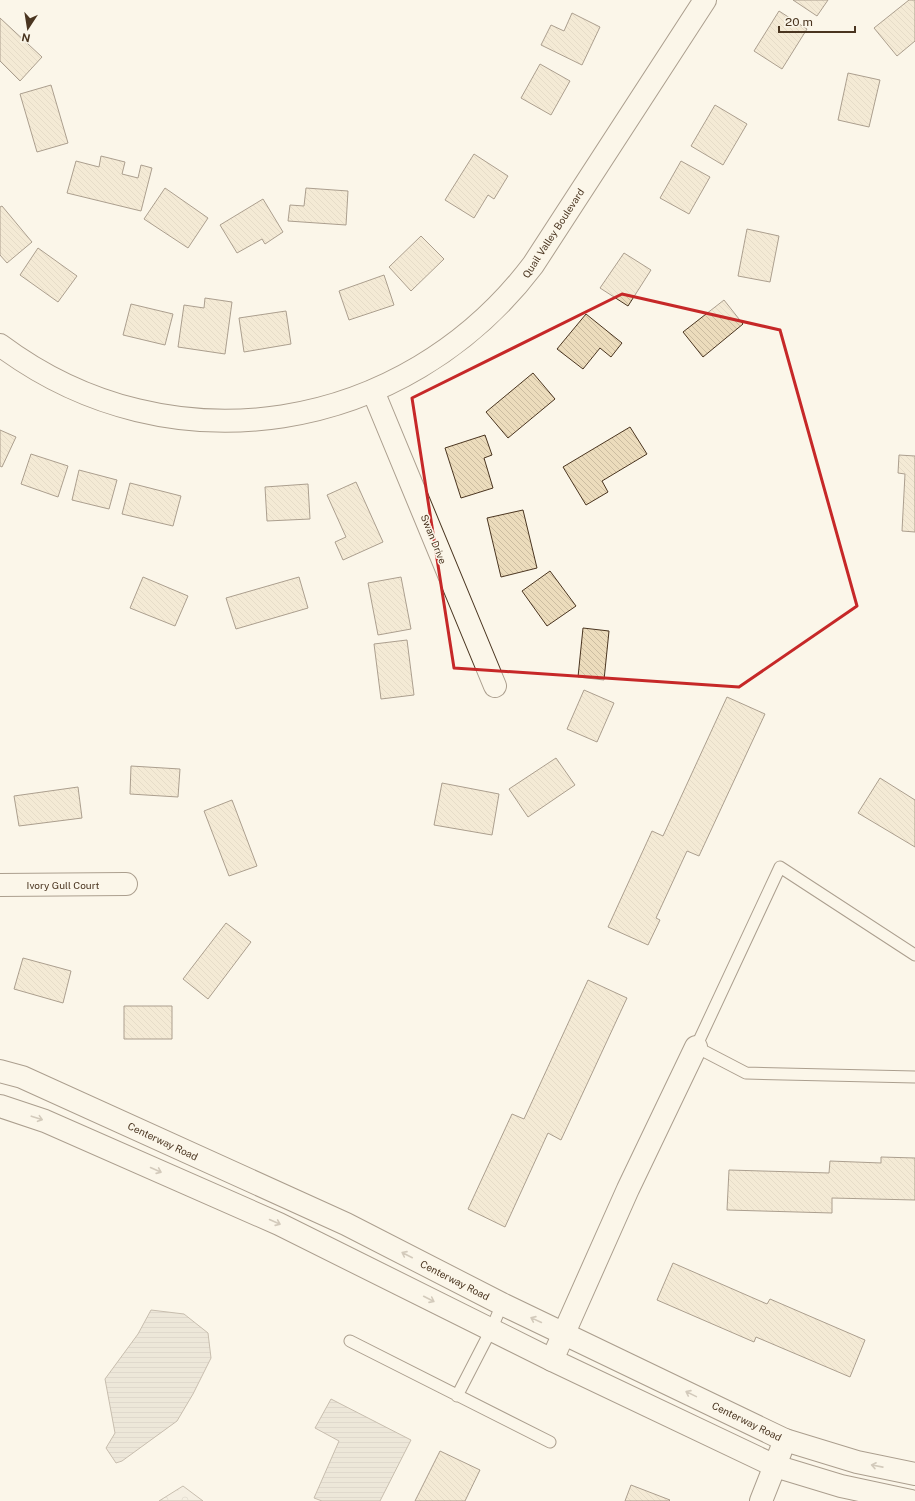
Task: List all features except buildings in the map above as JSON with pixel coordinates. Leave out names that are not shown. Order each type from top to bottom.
[{"type":"street","name":"Quail Valley Boulevard","points":[[0,345],[53,379],[101,400],[151,414],[191,420],[228,421],[273,418],[326,407],[352,400],[409,374],[464,338],[521,282],[533,266],[704,0]]},
{"type":"street","name":"Swan Drive","points":[[373,391],[495,686]]},
{"type":"street","name":"Ivory Gull Court","points":[[0,886],[126,884]]},
{"type":"street","points":[[552,1360],[628,1189],[696,1047]]},
{"type":"street","name":"Centerway Road","points":[[0,1071],[22,1076],[346,1224],[502,1304],[785,1440],[857,1462],[915,1474]]},
{"type":"street","points":[[0,1106],[45,1121],[279,1224],[552,1360],[775,1466],[841,1486],[911,1501]]},
{"type":"street","points":[[761,1501],[785,1440]]},
{"type":"lane","points":[[915,955],[780,867],[696,1047],[746,1073],[915,1078]]},
{"type":"lane","points":[[458,1396],[492,1330],[502,1304]]},
{"type":"lane","points":[[350,1341],[550,1442]]},
{"type":"highlighted area","points":[[622,294],[780,330],[857,606],[739,687],[454,668],[412,398]]},
{"type":"green space","points":[[183,1486],[203,1501],[159,1501]]},
{"type":"shaded area","points":[[151,1310],[184,1314],[208,1333],[211,1358],[193,1394],[177,1421],[122,1461],[116,1463],[106,1448],[115,1433],[105,1379],[138,1334]]},
{"type":"shaded area","points":[[331,1399],[411,1440],[380,1501],[322,1501],[314,1498],[339,1441],[315,1428]]}]
